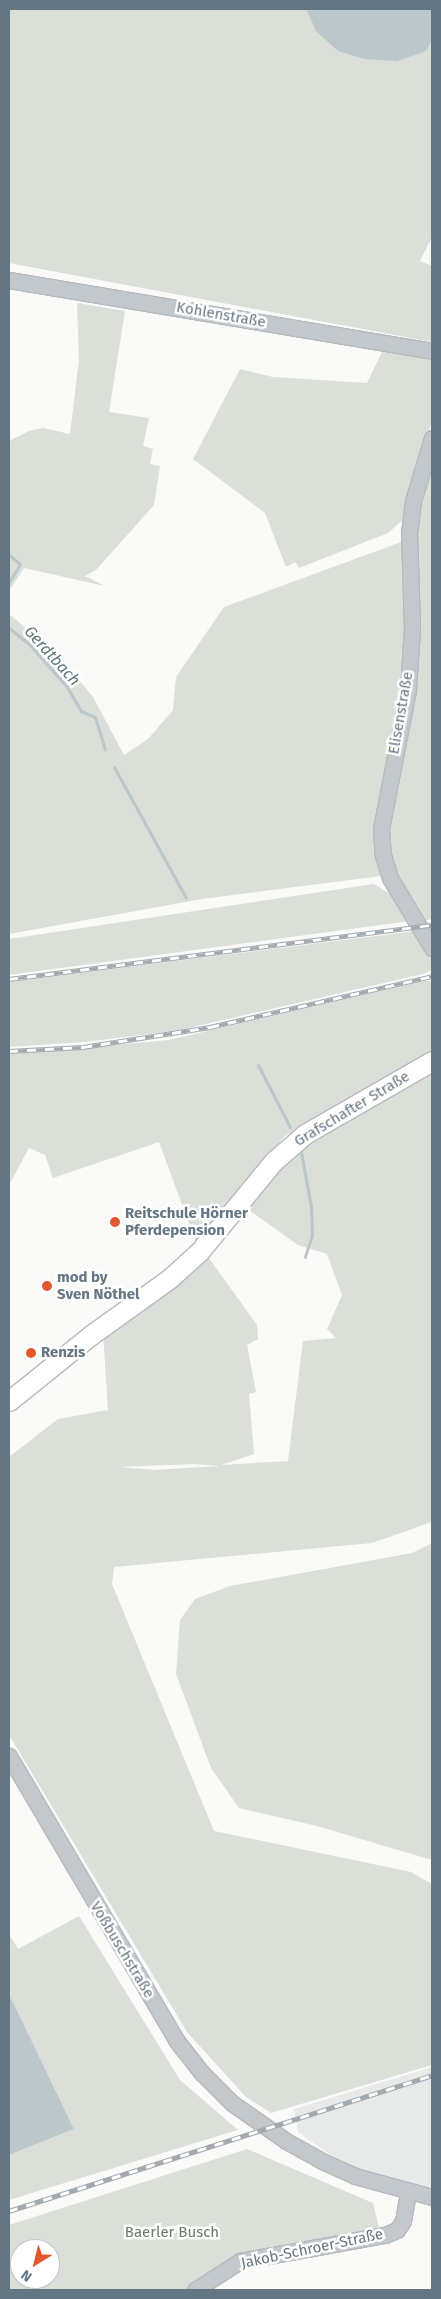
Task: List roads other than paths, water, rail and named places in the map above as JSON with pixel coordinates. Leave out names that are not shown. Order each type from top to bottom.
[{"type":"main road","name":"Grafschafter Straße","points":[[9,1401],[91,1334],[169,1279],[200,1251],[274,1161],[305,1134],[432,1061]]},
{"type":"street","name":"Kohlenstraße","points":[[9,280],[432,351]]},
{"type":"street","name":"Elisenstraße","points":[[432,438],[412,500],[409,532],[412,628],[408,690],[381,829],[383,855],[390,878],[432,948]]},
{"type":"street","name":"Voßbuschstraße","points":[[9,1756],[176,2040],[226,2097],[260,2123],[324,2162],[355,2176],[432,2197]]},
{"type":"street","name":"Jakob-Schroer-Straße","points":[[195,2290],[240,2261],[391,2232],[403,2222],[408,2192]]},
{"type":"waterway","name":"Gerdtbach","points":[[9,555],[20,564],[9,582]]},
{"type":"waterway","name":"Gerdtbach","points":[[9,628],[30,645],[67,687],[81,711],[95,717],[105,749]]},
{"type":"waterway","name":"Gerdtbach","points":[[114,767],[186,898]]},
{"type":"waterway","name":"Gerdtbach","points":[[258,1065],[290,1127]]},
{"type":"waterway","name":"Gerdtbach","points":[[301,1152],[311,1207],[312,1235],[305,1257]]},
{"type":"railway","points":[[9,979],[432,925]]},
{"type":"railway","points":[[9,1051],[83,1047],[210,1027],[432,976]]},
{"type":"railway","points":[[9,2211],[432,2075]]},
{"type":"place","name":"Reitschule Hörner Pferdepension","points":[[115,1222]]},
{"type":"place","name":"mod by Sven Nöthel","points":[[47,1286]]},
{"type":"place","name":"Renzis","points":[[31,1353]]},
{"type":"park label","name":"Baerler Busch","points":[[172,2233]]}]
